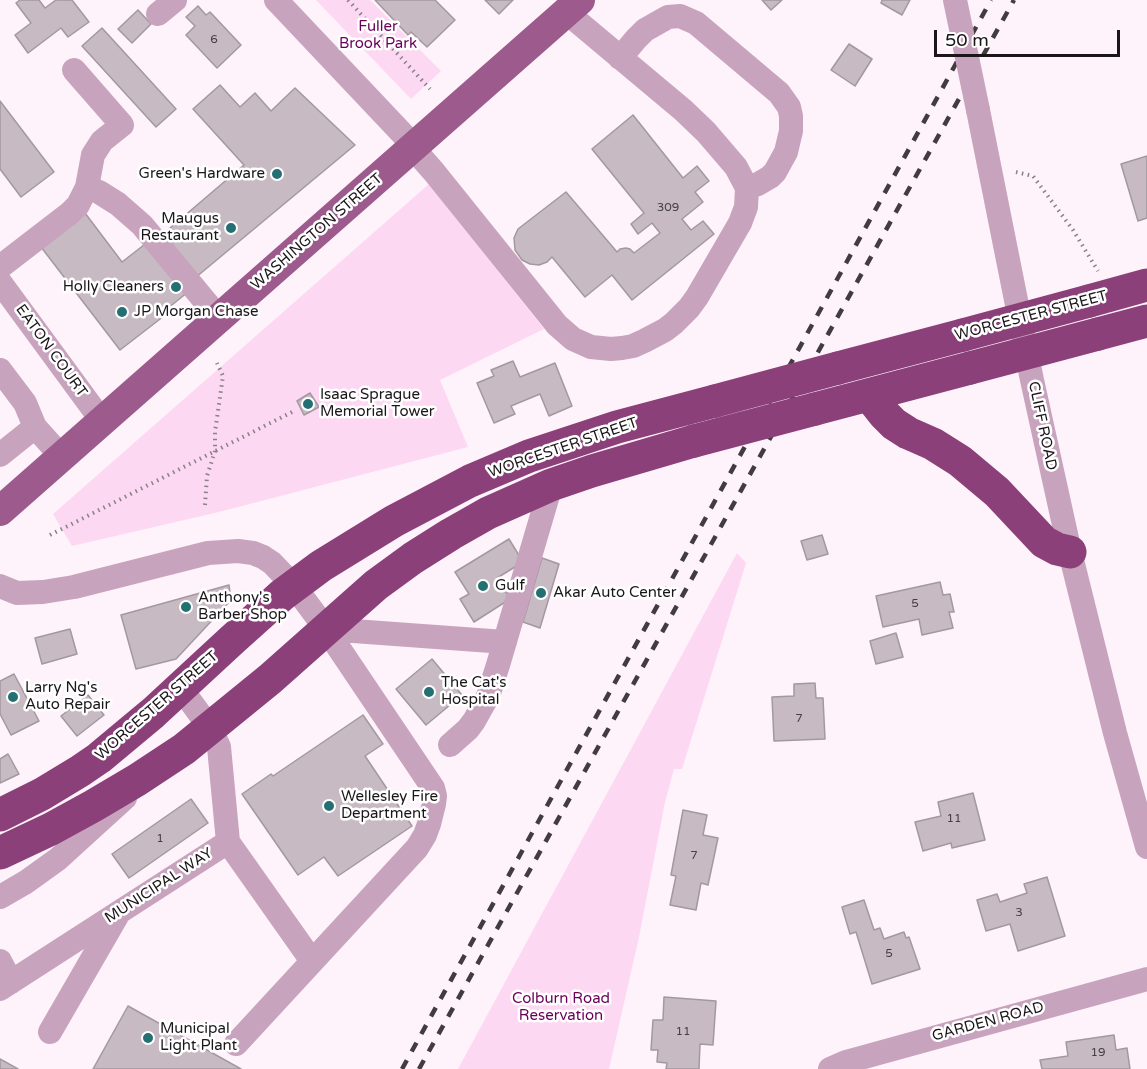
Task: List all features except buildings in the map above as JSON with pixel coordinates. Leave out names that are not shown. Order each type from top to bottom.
[{"type":"highway","name":"WORCESTER STREET","points":[[0,815],[42,794],[90,765],[133,731],[231,640],[321,566],[423,504],[470,481],[529,456],[617,427],[963,334],[1095,288],[1147,285]]},
{"type":"highway","name":"WORCESTER STREET","points":[[0,853],[51,829],[159,766],[270,679],[376,585],[430,547],[488,513],[551,485],[694,441],[1147,321]]},
{"type":"highway","points":[[869,395],[884,414],[899,427],[944,451],[982,478],[1044,542],[1057,549],[1070,552]]},
{"type":"main road","name":"WASHINGTON STREET","points":[[0,512],[573,6]]},
{"type":"street","points":[[276,0],[413,146],[557,325],[573,339],[591,347],[611,349],[633,346],[665,330],[682,316],[705,286],[740,222],[746,207],[747,188],[736,167],[706,132],[620,58],[573,6]]},
{"type":"street","name":"CLIFF ROAD","points":[[955,0],[1032,380],[1070,552],[1114,733],[1147,847]]},
{"type":"street","points":[[620,58],[645,30],[668,17],[685,17],[696,23],[779,93],[789,107],[791,116],[791,131],[786,153],[770,177],[747,188]]},
{"type":"street","points":[[1,281],[78,205],[87,187],[93,155],[102,141],[122,125],[74,69]]},
{"type":"street","points":[[87,187],[118,204],[142,225],[219,318]]},
{"type":"street","name":"EATON COURT","points":[[1,281],[102,421]]},
{"type":"street","points":[[0,370],[25,403],[34,427],[62,457]]},
{"type":"street","points":[[0,455],[34,427]]},
{"type":"street","points":[[450,745],[468,729],[483,706],[491,686],[551,485]]},
{"type":"street","points":[[0,586],[10,591],[23,593],[54,591],[208,554],[238,551],[253,553],[268,560],[294,586],[326,629],[433,788],[435,796],[429,824],[425,835],[407,860],[236,1044]]},
{"type":"street","points":[[326,629],[505,642]]},
{"type":"street","name":"MUNICIPAL WAY","points":[[4,977],[120,912],[228,842],[220,751],[216,737],[180,687]]},
{"type":"street","points":[[0,897],[58,859],[159,766]]},
{"type":"street","points":[[228,842],[312,961]]},
{"type":"street","points":[[50,1032],[120,912]]},
{"type":"street","name":"GARDEN ROAD","points":[[830,1069],[846,1062],[1147,979]]},
{"type":"path","points":[[348,0],[430,88]]},
{"type":"path","points":[[1012,171],[1033,176],[1073,230],[1095,288]]},
{"type":"path","points":[[206,505],[207,476],[215,451],[214,432],[223,376],[218,363]]},
{"type":"path","points":[[50,535],[294,411]]},
{"type":"green space","name":"Fuller Brook Park","points":[[316,0],[370,0],[441,71],[411,99]]},
{"type":"green space","points":[[429,184],[544,329],[440,380],[468,447],[223,511],[72,546],[53,514]]},
{"type":"green space","name":"Colburn Road Reservation","points":[[737,553],[746,563],[682,769],[674,769],[665,802],[639,937],[609,1069],[458,1069]]},
{"type":"railway","points":[[402,1069],[991,0]]},
{"type":"railway","points":[[419,1069],[1014,0]]},
{"type":"place","name":"Green's Hardware","points":[[277,174]]},
{"type":"place","name":"Maugus Restaurant","points":[[231,228]]},
{"type":"place","name":"Holly Cleaners","points":[[176,287]]},
{"type":"place","name":"JP Morgan Chase","points":[[122,312]]},
{"type":"place","name":"Isaac Sprague Memorial Tower","points":[[308,404]]},
{"type":"place","name":"Gulf","points":[[483,586]]},
{"type":"place","name":"Akar Auto Center","points":[[541,593]]},
{"type":"place","name":"Anthony's Barber Shop","points":[[186,607]]},
{"type":"place","name":"The Cat's Hospital","points":[[429,692]]},
{"type":"place","name":"Larry Ng's Auto Repair","points":[[13,697]]},
{"type":"place","name":"Wellesley Fire Department","points":[[329,806]]},
{"type":"place","name":"Municipal Light Plant","points":[[148,1038]]}]
